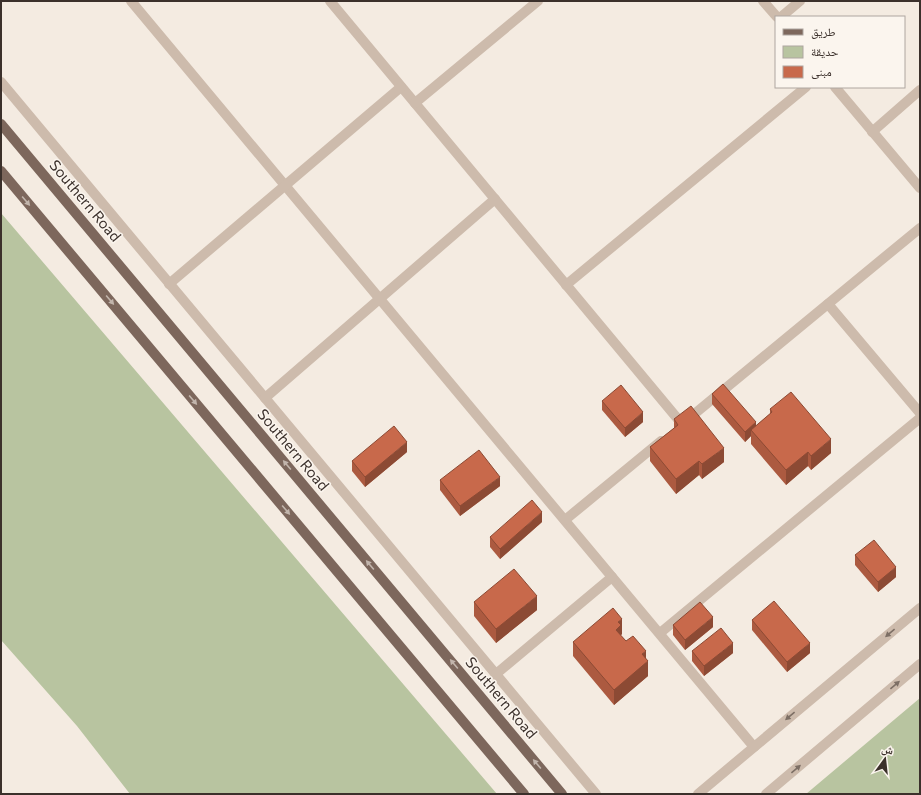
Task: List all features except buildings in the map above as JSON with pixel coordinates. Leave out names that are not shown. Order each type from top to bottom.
[{"type":"main road","name":"Southern Road","points":[[1,124],[562,794]]},
{"type":"main road","points":[[1,171],[524,794]]},
{"type":"street","points":[[131,1],[754,747]]},
{"type":"street","points":[[330,1],[566,285],[676,429]]},
{"type":"street","points":[[415,103],[525,5],[538,1]]},
{"type":"street","points":[[763,1],[776,16]]},
{"type":"street","points":[[782,16],[800,1]]},
{"type":"street","points":[[1,82],[596,794]]},
{"type":"street","points":[[169,284],[401,87]]},
{"type":"street","points":[[566,285],[805,88]]},
{"type":"street","points":[[836,88],[920,188]]},
{"type":"street","points":[[872,132],[920,90]]},
{"type":"street","points":[[265,398],[495,199]]},
{"type":"street","points":[[565,520],[920,228]]},
{"type":"street","points":[[828,304],[920,413]]},
{"type":"street","points":[[660,633],[920,418]]},
{"type":"street","points":[[496,674],[612,577]]},
{"type":"street","points":[[698,794],[918,611]]},
{"type":"street","points":[[766,794],[920,664]]},
{"type":"green space","points":[[1,213],[497,794],[130,794],[77,726],[1,640]]},
{"type":"green space","points":[[920,698],[920,794],[806,794]]}]
